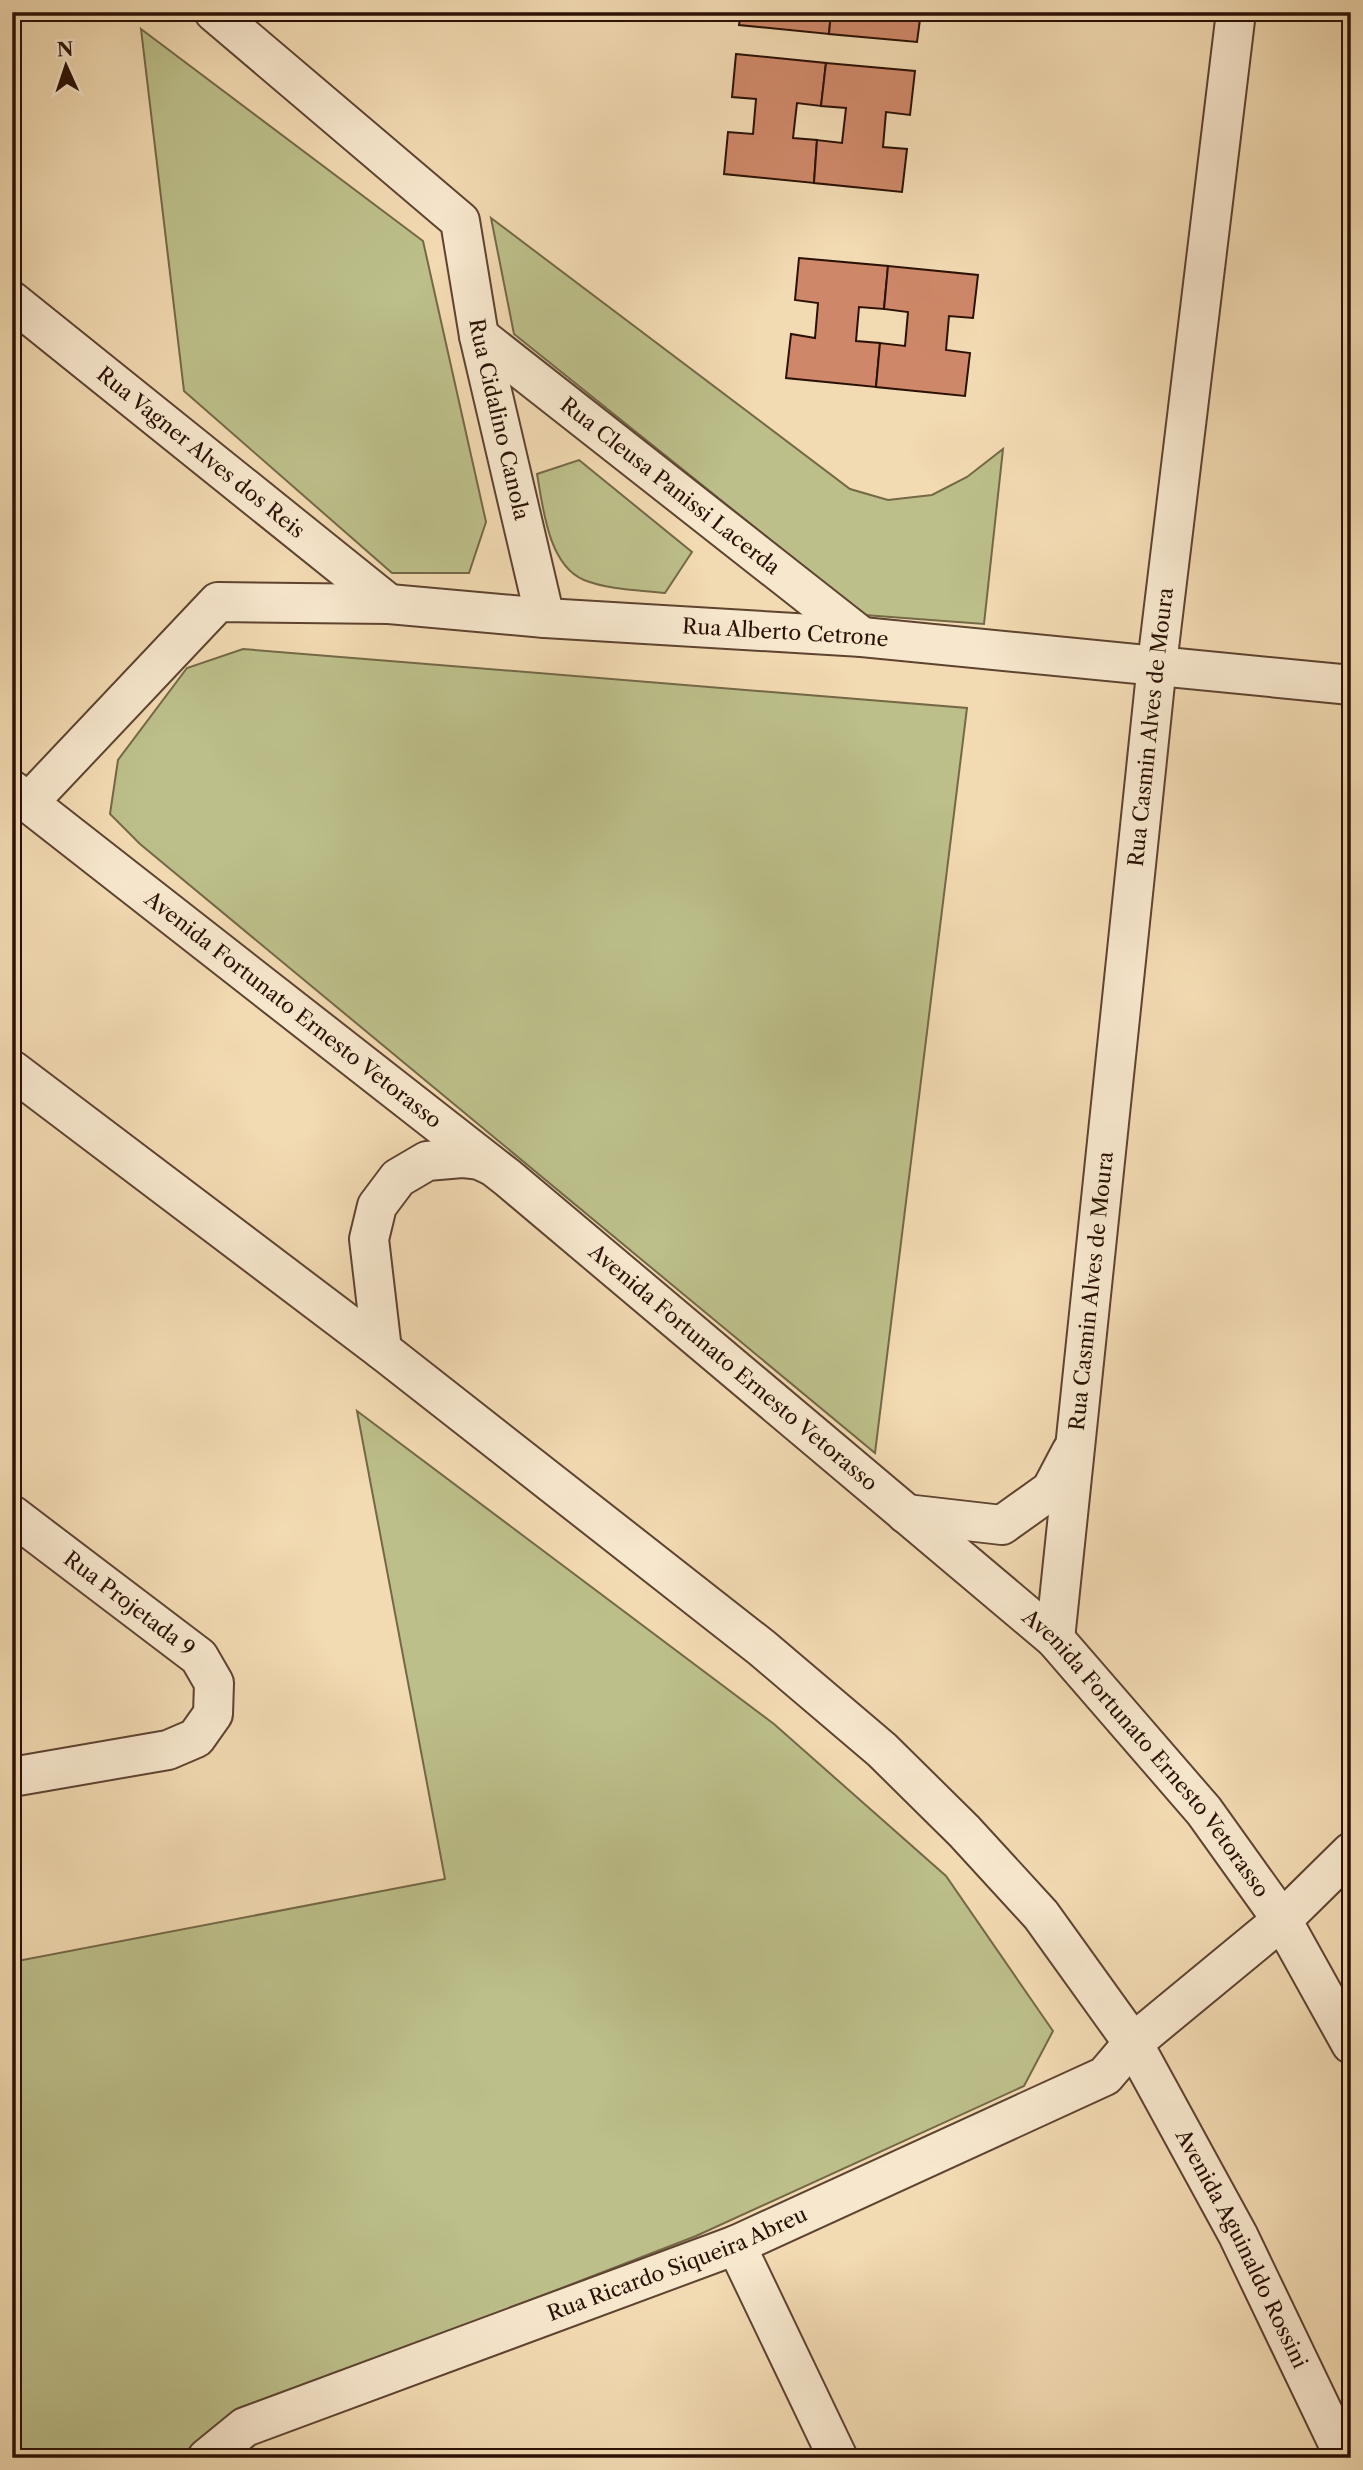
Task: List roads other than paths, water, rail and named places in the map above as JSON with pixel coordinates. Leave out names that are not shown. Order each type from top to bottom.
[{"type":"street","name":"Rua Cidalino Canola","points":[[214,12],[460,221],[479,336],[545,618]]},
{"type":"street","name":"Rua Casmin Alves de Moura","points":[[1055,1639],[1157,664],[1236,12]]},
{"type":"street","name":"Rua Vagner Alves dos Reis","points":[[12,301],[389,604]]},
{"type":"street","name":"Rua Cleusa Panissi Lacerda","points":[[479,336],[862,637]]},
{"type":"street","name":"Rua Alberto Cetrone","points":[[20,796],[218,602],[389,604],[545,618],[862,637],[1351,685]]},
{"type":"street","name":"Avenida Fortunato Ernesto Vetorasso","points":[[20,796],[495,1168],[1055,1639],[1204,1811],[1282,1920],[1351,2044]]},
{"type":"street","points":[[12,1070],[382,1350],[762,1648],[882,1750],[964,1831],[1041,1915],[1133,2043]]},
{"type":"street","points":[[382,1350],[369,1239],[377,1206],[398,1178],[427,1161],[462,1158],[479,1160],[495,1168]]},
{"type":"street","name":"Rua Casmin Alves de Moura","points":[[906,1514],[1002,1525],[1051,1490],[1076,1444]]},
{"type":"street","name":"Rua Projetada 9","points":[[12,1515],[199,1657],[214,1683],[213,1714],[196,1738],[168,1750],[12,1777]]},
{"type":"street","name":"Rua Ricardo Siqueira Abreu","points":[[206,2458],[245,2427],[736,2245],[1105,2076],[1133,2043],[1282,1920],[1351,1852]]},
{"type":"street","name":"Avenida Aguinaldo Rossini","points":[[1133,2043],[1238,2235],[1345,2458]]},
{"type":"street","points":[[736,2245],[838,2458]]}]
